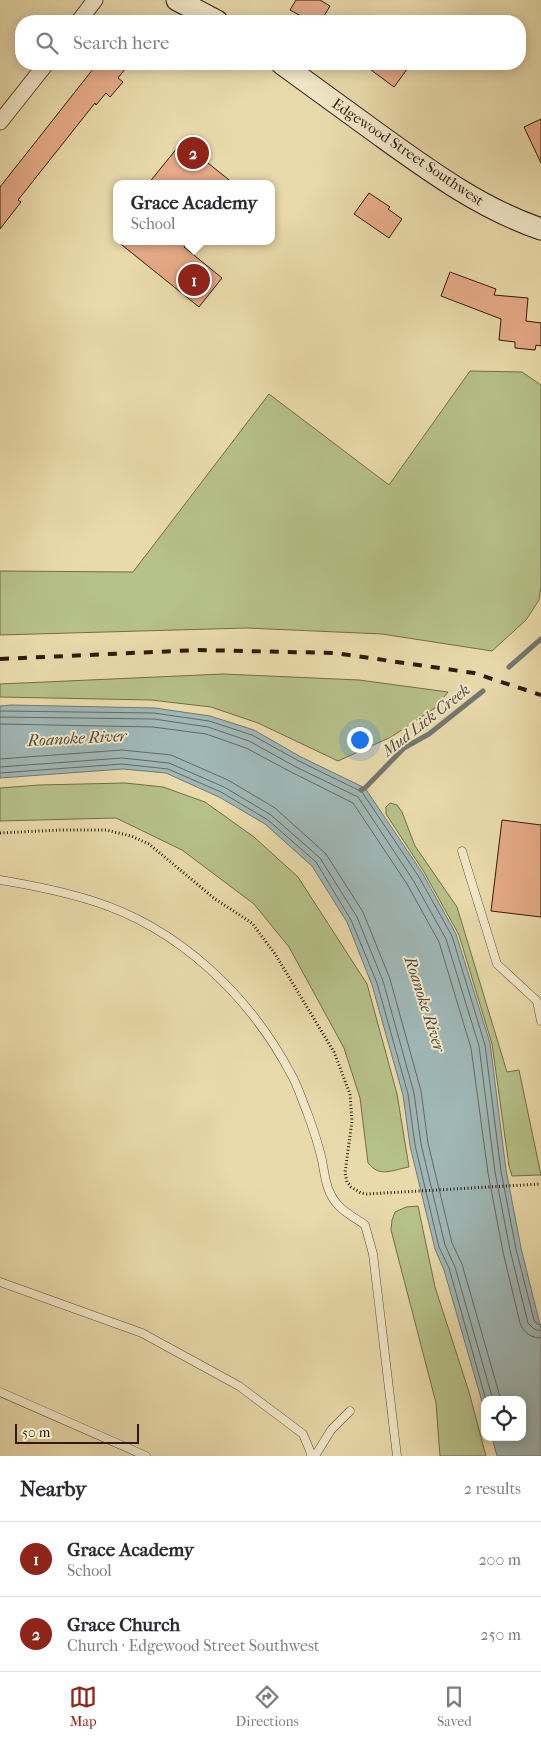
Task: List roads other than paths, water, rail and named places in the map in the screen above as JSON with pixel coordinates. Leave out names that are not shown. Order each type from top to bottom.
[{"type":"street","points":[[83,15],[94,0]]},
{"type":"street","points":[[177,0],[206,15]]},
{"type":"street","points":[[0,122],[41,70]]},
{"type":"street","name":"Edgewood Street Southwest","points":[[290,70],[452,185],[489,208],[522,223],[541,229]]},
{"type":"lane","points":[[462,851],[497,964],[537,1001],[541,1020]]},
{"type":"lane","points":[[0,880],[93,901],[146,924],[174,942],[229,987],[254,1015],[274,1044],[292,1076],[312,1126],[322,1160],[326,1185],[338,1205],[365,1225],[373,1254],[397,1456]]},
{"type":"lane","points":[[0,1282],[142,1333],[239,1386],[303,1434],[311,1456]]},
{"type":"lane","points":[[0,1392],[146,1456]]},
{"type":"lane","points":[[315,1456],[331,1430],[350,1411]]},
{"type":"water","name":"Roanoke River","points":[[0,706],[155,708],[210,716],[254,730],[301,757],[365,788],[423,874],[456,934],[490,1043],[506,1170],[521,1248],[541,1329],[541,1456],[497,1456],[493,1441],[526,1441],[526,1396],[481,1396],[481,1398],[444,1270],[435,1249],[410,1146],[403,1095],[372,985],[347,922],[312,866],[265,824],[219,797],[166,773],[123,769],[0,778]]},
{"type":"waterway","name":"Mud Lick Creek","points":[[509,667],[541,639]]},
{"type":"waterway","name":"Mud Lick Creek","points":[[361,790],[404,748],[429,734],[483,691]]},
{"type":"railway","points":[[0,659],[198,650],[335,653],[474,673],[541,695]]},
{"type":"place","name":"Grace Church","points":[[193,153]]},
{"type":"place","name":"Grace Academy","points":[[194,280]]}]
